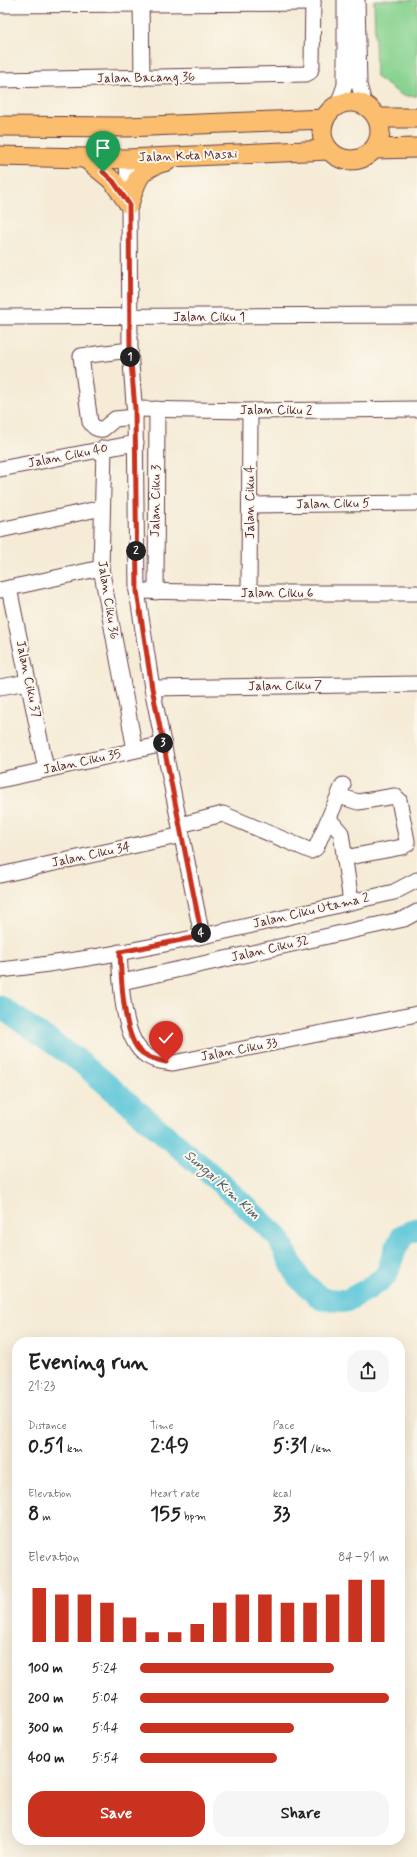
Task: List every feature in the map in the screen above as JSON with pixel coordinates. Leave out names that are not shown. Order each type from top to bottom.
[{"type":"main road","points":[[371,112],[380,130],[374,149],[360,158],[352,160],[335,155],[329,150],[322,135],[322,127],[330,111],[338,105],[356,103],[371,112],[417,118]]},
{"type":"main road","points":[[0,126],[126,127],[325,119]]},
{"type":"main road","points":[[374,149],[417,148]]},
{"type":"main road","name":"Jalan Kota Masai","points":[[0,156],[127,159],[329,150]]},
{"type":"main road","points":[[129,204],[137,179],[141,173],[154,165],[186,156]]},
{"type":"main road","points":[[85,158],[113,181],[129,204]]},
{"type":"street","points":[[338,105],[345,85],[345,0]]},
{"type":"street","points":[[358,0],[359,85],[371,112]]},
{"type":"street","points":[[0,5],[313,1]]},
{"type":"street","name":"Jalan Bacang 36","points":[[0,80],[306,74],[312,69],[313,1]]},
{"type":"street","points":[[141,2],[142,78]]},
{"type":"street","points":[[127,159],[129,204],[130,350],[136,443],[137,591],[152,688],[202,936]]},
{"type":"street","name":"Jalan Ciku 1","points":[[0,317],[417,315]]},
{"type":"street","name":"Jalan Ciku 2","points":[[130,350],[74,356],[90,422],[96,428],[104,429],[118,418],[135,413],[157,410],[417,409]]},
{"type":"street","name":"Jalan Ciku 3","points":[[156,592],[157,410]]},
{"type":"street","name":"Jalan Ciku 4","points":[[249,594],[250,410]]},
{"type":"street","name":"Jalan Ciku 40","points":[[0,469],[136,443]]},
{"type":"street","name":"Jalan Ciku 36","points":[[104,448],[101,568],[135,750]]},
{"type":"street","name":"Jalan Ciku 5","points":[[250,505],[417,503]]},
{"type":"street","points":[[0,530],[102,508]]},
{"type":"street","points":[[4,589],[101,568]]},
{"type":"street","name":"Jalan Ciku 37","points":[[4,589],[28,682],[46,769]]},
{"type":"street","name":"Jalan Ciku 6","points":[[137,591],[249,594],[417,593]]},
{"type":"street","points":[[0,688],[28,682]]},
{"type":"street","name":"Jalan Ciku 7","points":[[152,688],[417,684]]},
{"type":"street","name":"Jalan Ciku 35","points":[[0,780],[164,744]]},
{"type":"street","points":[[344,858],[402,847],[407,844],[398,798],[393,796],[358,802],[341,791],[329,819],[341,833],[344,858],[351,902]]},
{"type":"street","name":"Jalan Ciku 34","points":[[0,875],[181,830],[223,814],[311,851],[316,848],[329,819]]},
{"type":"street","name":"Jalan Ciku Utama 2","points":[[0,970],[55,965],[202,936],[394,892],[417,880]]},
{"type":"street","name":"Jalan Ciku 32","points":[[122,982],[404,919],[417,912]]},
{"type":"street","name":"Jalan Ciku 33","points":[[120,952],[122,982],[128,1022],[133,1041],[138,1049],[146,1056],[166,1062],[179,1062],[417,1014]]},
{"type":"green space","points":[[374,0],[417,0],[417,96],[403,96],[376,77]]},
{"type":"waterway","name":"Sungai Kim Kim","points":[[0,1007],[81,1062],[224,1186],[278,1237],[298,1277],[321,1299],[346,1301],[368,1289],[386,1276],[395,1250],[403,1235],[417,1229]]},
{"type":"route","points":[[103,172],[123,193],[129,204],[130,350],[135,409],[137,591],[152,688],[202,936],[120,952],[122,982],[128,1022],[133,1041],[138,1049],[146,1056],[156,1061],[166,1062]]}]
